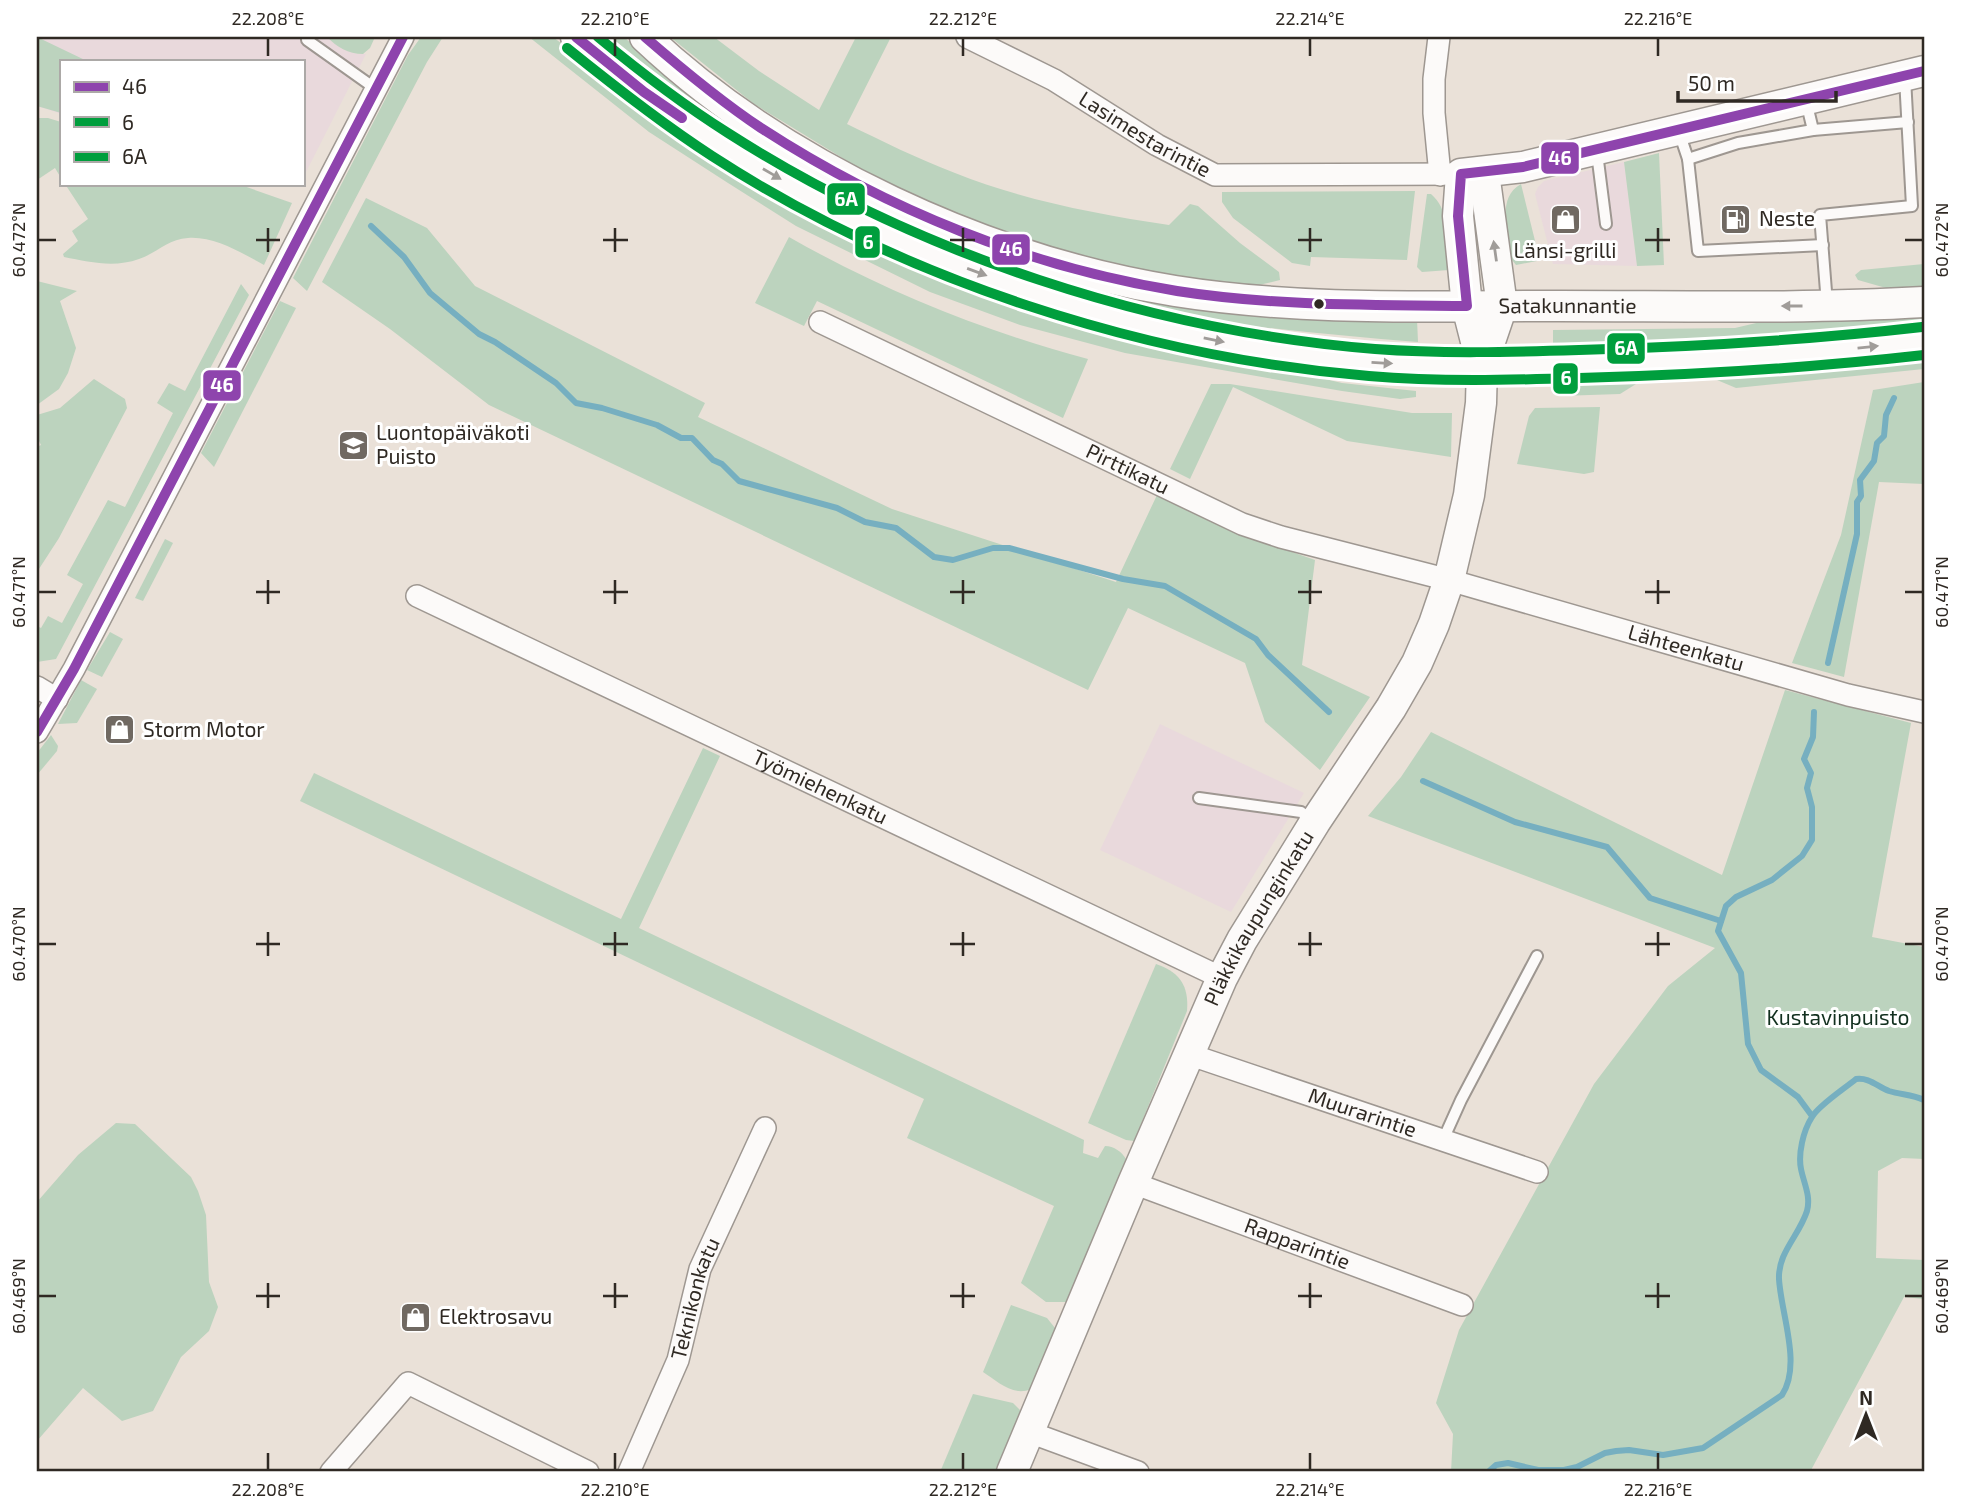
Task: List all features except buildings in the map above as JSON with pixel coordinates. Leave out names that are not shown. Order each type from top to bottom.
[{"type":"main road","points":[[576,37],[644,92],[700,131],[826,205],[941,258],[1033,292],[1162,329],[1265,350],[1347,361],[1423,365],[1736,359],[1924,341]]},
{"type":"main road","name":"Satakunnantie","points":[[645,37],[718,96],[800,151],[908,208],[1001,246],[1108,278],[1176,291],[1282,302],[1467,306],[1827,306],[1924,302]]},
{"type":"main road","points":[[1462,174],[1523,167],[1915,73]]},
{"type":"main road","points":[[1462,174],[1458,216],[1467,306],[1482,365]]},
{"type":"main road","points":[[1462,174],[1502,306],[1482,365]]},
{"type":"main road","name":"Pläkkikaupunginkatu","points":[[1012,1472],[1222,978],[1242,940],[1315,822],[1418,663],[1449,580],[1475,460],[1482,365]]},
{"type":"street","points":[[37,732],[58,699],[403,37]]},
{"type":"street","points":[[1439,37],[1434,104],[1462,174]]},
{"type":"street","name":"Lasimestarintie","points":[[978,39],[1054,80],[1157,145],[1215,175],[1462,174]]},
{"type":"street","name":"Pirttikatu","points":[[820,322],[1242,524],[1281,537],[1449,580]]},
{"type":"street","name":"Lähteenkatu","points":[[1449,580],[1848,695],[1924,712]]},
{"type":"street","name":"Työmiehenkatu","points":[[417,596],[1222,978]]},
{"type":"street","points":[[37,687],[58,699]]},
{"type":"street","name":"Muurarintie","points":[[1188,1054],[1537,1172]]},
{"type":"street","name":"Teknikonkatu","points":[[629,1472],[678,1360],[699,1269],[765,1129]]},
{"type":"street","name":"Rapparintie","points":[[1133,1183],[1462,1305]]},
{"type":"street","points":[[331,1472],[408,1383],[588,1472]]},
{"type":"street","points":[[1029,1432],[1138,1472]]},
{"type":"lane","points":[[305,38],[376,89]]},
{"type":"lane","points":[[1827,306],[1821,215],[1912,206],[1908,122],[1915,73]]},
{"type":"lane","points":[[1806,98],[1813,130]]},
{"type":"lane","points":[[1688,159],[1738,143],[1813,130],[1908,122]]},
{"type":"lane","points":[[1679,129],[1688,159],[1698,251],[1823,245]]},
{"type":"lane","points":[[1596,150],[1606,224]]},
{"type":"lane","points":[[1199,799],[1301,812],[1315,822]]},
{"type":"lane","points":[[1443,1140],[1461,1100],[1537,956]]},
{"type":"shaded area","points":[[37,37],[327,37],[357,54],[366,54],[304,176],[304,60],[60,60],[60,114],[37,106]]},
{"type":"shaded area","points":[[1624,162],[1637,266],[1553,264],[1535,194],[1538,187],[1544,181]]},
{"type":"shaded area","points":[[1160,724],[1304,793],[1231,912],[1100,850]]},
{"type":"green space","points":[[37,37],[85,60],[60,60],[60,113],[37,106]]},
{"type":"green space","points":[[327,37],[375,37],[370,48],[363,54],[343,49]]},
{"type":"green space","points":[[421,37],[443,37],[427,62],[307,291],[293,278],[408,55]]},
{"type":"green space","points":[[529,37],[553,37],[656,116],[1129,333],[1342,383],[1416,391],[1416,397],[1400,399],[1342,391],[1125,353],[1020,325],[930,292],[796,226],[728,183],[649,132]]},
{"type":"green space","points":[[595,37],[624,37],[663,72],[956,240],[1417,319],[1418,342],[1177,318],[1066,288],[968,254],[873,213],[757,152],[686,105]]},
{"type":"green space","points":[[670,37],[714,37],[759,71],[819,110],[856,37],[891,37],[847,124],[914,156],[981,183],[1060,205],[1169,225],[1190,204],[1198,206],[1240,243],[1279,272],[1280,280],[1236,287],[1084,260],[981,228],[867,173],[754,104]]},
{"type":"green space","points":[[37,118],[48,118],[60,122],[60,176],[55,168],[37,180]]},
{"type":"green space","points":[[1659,153],[1664,265],[1637,266],[1624,162]]},
{"type":"green space","points":[[1521,184],[1539,257],[1537,261],[1516,265],[1512,260],[1506,208],[1513,190]]},
{"type":"green space","points":[[66,186],[244,186],[292,203],[264,265],[228,246],[198,238],[174,241],[130,262],[101,263],[64,257],[63,254],[78,241],[72,231],[88,219]]},
{"type":"green space","points":[[1415,191],[1407,260],[1311,257],[1310,266],[1292,263],[1233,218],[1222,202],[1222,192]]},
{"type":"green space","points":[[1427,194],[1431,194],[1438,201],[1445,219],[1449,270],[1422,272],[1417,267]]},
{"type":"green space","points":[[366,198],[427,228],[475,286],[705,403],[698,417],[892,509],[1116,582],[1157,495],[1246,536],[1315,560],[1302,665],[1370,697],[1320,770],[1265,722],[1245,663],[1128,608],[1088,690],[489,405],[390,329],[322,282]]},
{"type":"green space","points":[[789,237],[861,275],[935,308],[1010,336],[1088,359],[1063,418],[817,301],[804,326],[755,303]]},
{"type":"green space","points":[[1924,264],[1924,287],[1886,288],[1858,280],[1855,275],[1861,270]]},
{"type":"green space","points":[[37,281],[77,291],[60,301],[76,348],[68,373],[59,389],[37,405]]},
{"type":"green space","points":[[241,284],[249,295],[56,659],[37,662],[37,626],[41,628],[48,616],[62,623],[83,584],[67,575],[108,500],[125,507],[173,413],[157,403],[169,383],[185,391]]},
{"type":"green space","points":[[280,301],[296,308],[214,467],[201,453]]},
{"type":"green space","points":[[1924,316],[1924,327],[1741,345],[1553,352],[1553,330],[1735,328],[1769,320]]},
{"type":"green space","points":[[1924,353],[1924,369],[1736,388],[1717,380],[1779,369]]},
{"type":"green space","points":[[94,379],[125,399],[127,408],[59,538],[37,572],[37,447],[41,445],[37,437],[37,415],[60,408]]},
{"type":"green space","points":[[1924,382],[1924,484],[1879,482],[1844,677],[1792,663],[1841,535],[1873,390]]},
{"type":"green space","points":[[1211,384],[1230,384],[1412,413],[1452,413],[1451,457],[1347,441],[1233,387],[1190,479],[1170,469]]},
{"type":"green space","points":[[1636,384],[1620,394],[1560,396],[1555,393],[1554,386]]},
{"type":"green space","points":[[1600,407],[1594,472],[1584,474],[1517,464],[1529,416],[1535,408]]},
{"type":"green space","points":[[165,539],[173,543],[143,601],[135,598]]},
{"type":"green space","points":[[110,632],[123,639],[102,677],[87,670]]},
{"type":"green space","points":[[81,680],[97,689],[77,723],[58,724]]},
{"type":"green space","name":"Kustavinpuisto","points":[[1785,690],[1911,723],[1872,937],[1924,947],[1924,1159],[1902,1158],[1878,1171],[1876,1258],[1924,1260],[1924,1299],[1904,1297],[1810,1472],[1451,1472],[1453,1434],[1436,1403],[1459,1330],[1594,1084],[1668,986],[1715,948],[1368,816],[1401,777],[1431,732],[1722,875]]},
{"type":"green space","points":[[51,735],[58,746],[57,751],[37,775],[37,753]]},
{"type":"green space","points":[[703,748],[720,756],[639,928],[1084,1140],[1083,1153],[1098,1158],[1105,1146],[1120,1152],[1126,1159],[1066,1302],[1046,1302],[1021,1283],[1054,1206],[907,1138],[924,1099],[300,801],[314,773],[621,919]]},
{"type":"green space","points":[[1156,964],[1171,971],[1181,981],[1186,994],[1187,1011],[1134,1141],[1126,1140],[1088,1123]]},
{"type":"green space","points":[[116,1123],[135,1124],[191,1177],[206,1215],[209,1282],[218,1307],[209,1331],[181,1357],[153,1411],[122,1421],[83,1388],[37,1441],[37,1202],[78,1155]]},
{"type":"green space","points":[[1011,1305],[1047,1318],[1055,1328],[1031,1389],[1024,1391],[1012,1390],[983,1372]]},
{"type":"green space","points":[[973,1394],[1013,1403],[1021,1411],[996,1472],[940,1472]]},
{"type":"waterway","points":[[371,226],[404,257],[430,293],[479,334],[556,383],[576,403],[657,425],[681,438],[692,438],[739,481],[837,508],[865,522],[896,528],[934,557],[953,560],[993,548],[1009,548],[1123,579],[1165,586],[1256,639],[1268,655],[1329,712]]},
{"type":"waterway","points":[[1828,663],[1857,534],[1860,480],[1874,461],[1877,443],[1884,436],[1886,415],[1894,398]]},
{"type":"waterway","points":[[1812,1116],[1798,1097],[1761,1070],[1748,1044],[1741,973],[1718,931],[1726,906],[1736,897],[1772,880],[1802,856],[1812,840],[1812,807],[1807,788],[1811,773],[1804,759],[1813,737],[1814,712]]},
{"type":"waterway","points":[[1423,781],[1515,822],[1607,847],[1650,898],[1721,921]]},
{"type":"waterway","points":[[1488,1472],[1496,1465],[1508,1463],[1538,1470],[1564,1470],[1616,1451],[1663,1455],[1703,1448],[1782,1395],[1788,1383],[1790,1354],[1779,1279],[1785,1252],[1808,1206],[1800,1157],[1809,1123],[1820,1107],[1856,1079],[1865,1079],[1889,1091],[1924,1100]]},
{"type":"transit line","name":"46","points":[[37,732],[74,669],[403,37]]},
{"type":"transit line","name":"46","points":[[576,37],[644,92],[682,118]]},
{"type":"transit line","name":"6A","points":[[598,37],[661,87],[728,133],[801,176],[877,215],[957,250],[1038,280],[1122,305],[1206,325],[1291,340],[1426,352],[1708,345],[1922,327]]},
{"type":"transit line","name":"46","points":[[645,37],[731,107],[809,158],[909,209],[1014,251],[1067,267],[1177,291],[1249,300],[1358,305],[1467,306],[1458,216],[1461,174],[1523,167],[1924,71]]},
{"type":"transit line","name":"6","points":[[567,48],[674,131],[712,156],[786,200],[863,240],[944,275],[1027,305],[1112,331],[1197,351],[1283,366],[1369,376],[1474,380],[1708,373],[1924,355]]},
{"type":"place","name":"Länsi-grilli","points":[[1565,219]]},
{"type":"place","name":"Neste","points":[[1736,219]]},
{"type":"place","name":"Luontopäiväkoti Puisto","points":[[353,445]]},
{"type":"place","name":"Storm Motor","points":[[120,730]]},
{"type":"place","name":"Elektrosavu","points":[[416,1317]]}]
